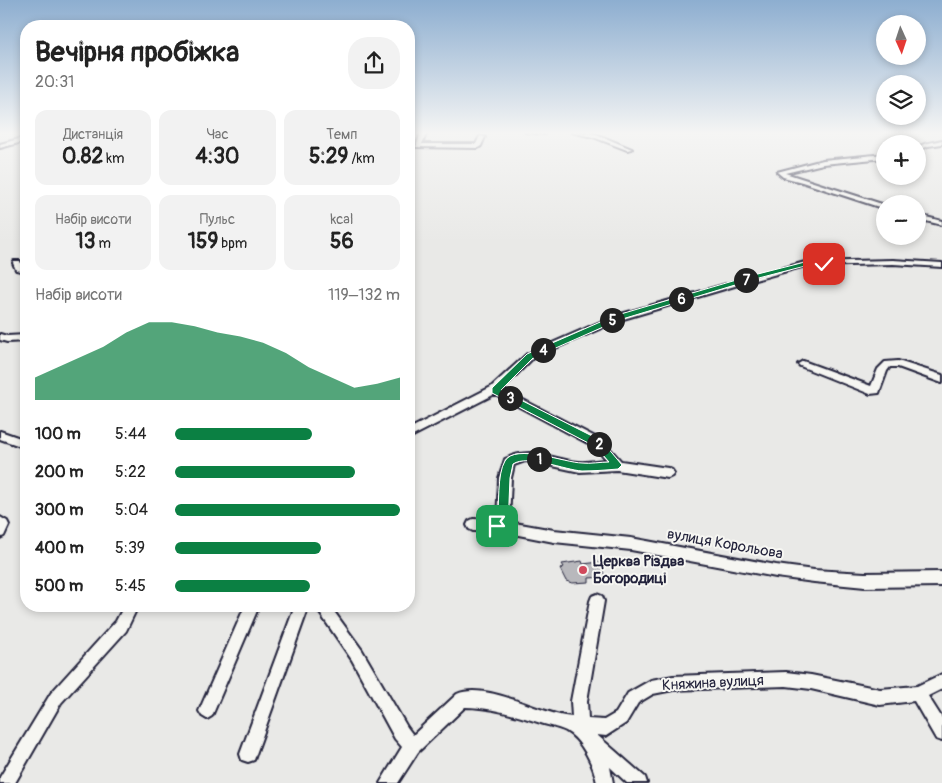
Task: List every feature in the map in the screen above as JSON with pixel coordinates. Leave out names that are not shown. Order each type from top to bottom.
[{"type":"street","points":[[795,169],[780,172],[785,176],[804,180],[876,204]]},
{"type":"street","points":[[926,219],[942,223]]},
{"type":"street","points":[[17,262],[20,268]]},
{"type":"street","points":[[415,431],[495,390],[530,356],[617,318],[805,264],[893,262],[942,265]]},
{"type":"street","points":[[0,337],[20,338]]},
{"type":"street","points":[[802,364],[870,390],[875,390],[883,369],[888,364],[898,364],[942,379]]},
{"type":"street","points":[[495,390],[599,444],[618,465]]},
{"type":"street","points":[[0,435],[20,442]]},
{"type":"street","points":[[503,526],[505,478],[509,462],[514,458],[531,457],[582,467],[618,465],[644,467],[668,473]]},
{"type":"street","points":[[0,523],[3,525],[0,532]]},
{"type":"street","name":"вулиця Корольова","points":[[473,525],[503,526],[554,536],[631,544],[776,571],[814,576],[865,580],[942,579]]},
{"type":"street","points":[[571,725],[580,721],[579,701],[597,601]]},
{"type":"street","points":[[6,783],[56,698],[122,626],[128,612]]},
{"type":"street","points":[[207,711],[249,612]]},
{"type":"street","points":[[248,754],[300,612]]},
{"type":"street","points":[[326,612],[357,655],[397,725],[412,746]]},
{"type":"street","name":"Княжина вулиця","points":[[388,783],[412,746],[462,700],[480,699],[510,706],[571,725],[606,728],[621,718],[633,698],[651,687],[674,682],[786,679],[811,682],[880,697],[918,692],[942,681]]},
{"type":"street","points":[[918,692],[942,733]]},
{"type":"street","points":[[571,725],[589,742],[604,770],[605,783]]},
{"type":"street","points":[[571,725],[578,728],[639,783]]},
{"type":"building","points":[[582,561],[583,564],[600,562],[605,577],[589,578],[589,582],[572,583],[566,581],[560,569],[564,567],[562,564]]},
{"type":"place","name":"Церква Різдва Богородиці","points":[[583,570]]},
{"type":"route","points":[[497,526],[503,526],[505,478],[509,462],[514,458],[522,456],[531,457],[582,467],[590,465],[618,465],[599,444],[495,390],[530,356],[617,318],[805,264],[824,264]]}]
